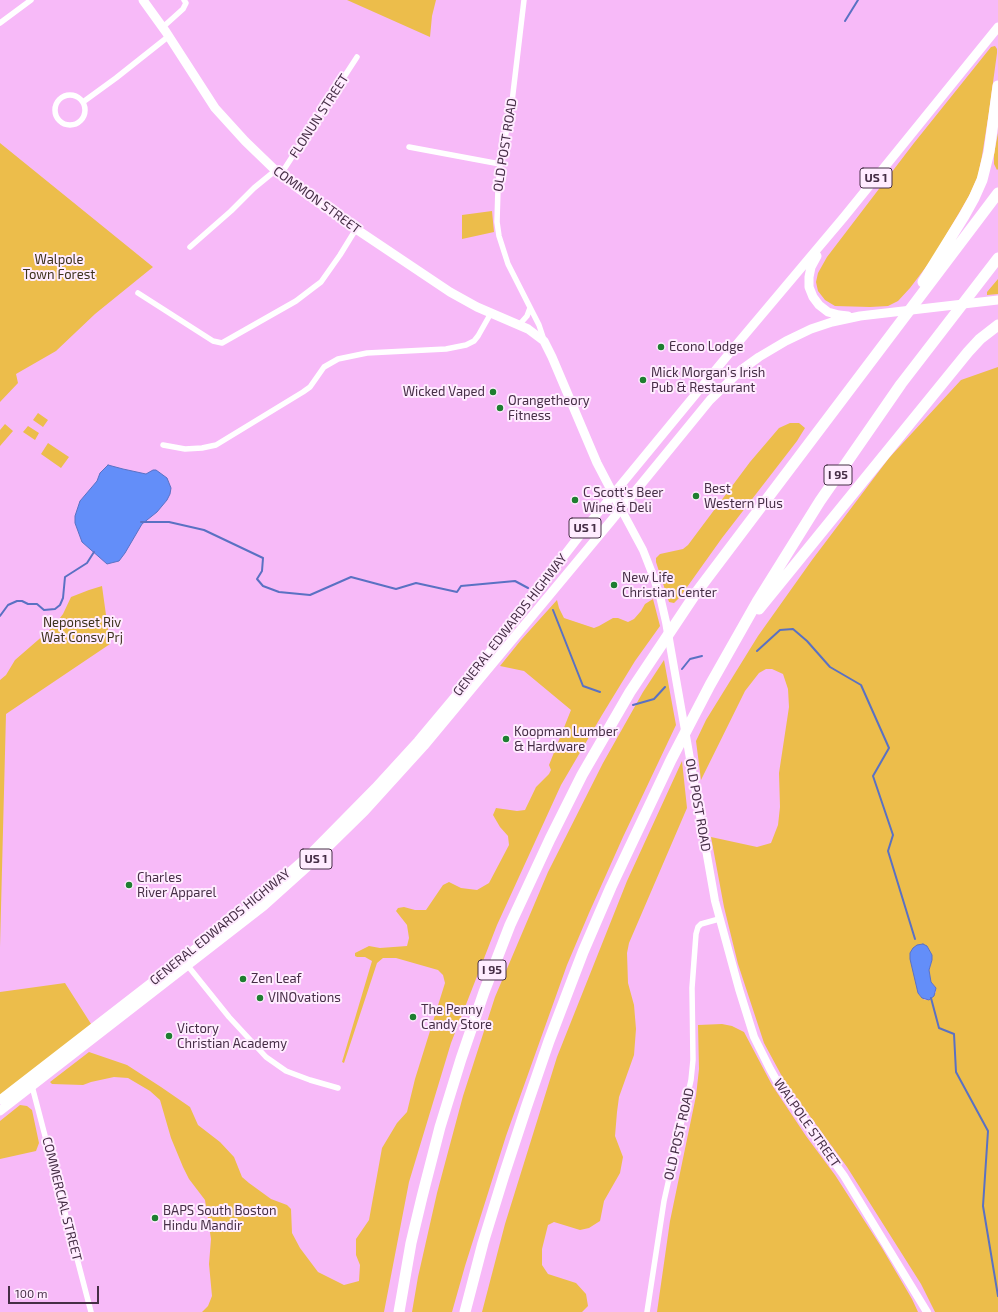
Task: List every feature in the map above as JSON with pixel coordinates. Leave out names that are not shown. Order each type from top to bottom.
[{"type":"highway","points":[[903,318],[979,189],[989,157],[998,86]]},
{"type":"highway","name":"I 95","points":[[399,1312],[411,1243],[438,1133],[460,1059],[494,964],[530,881],[571,796],[606,733],[683,610],[998,193]]},
{"type":"highway","name":"I 95","points":[[465,1312],[501,1183],[549,1041],[583,952],[611,887],[671,760],[741,631],[792,544],[860,442],[930,346],[998,258]]},
{"type":"highway","points":[[741,631],[964,357],[980,340],[998,325]]},
{"type":"main road","name":"COMMON STREET","points":[[143,0],[163,27],[215,108],[255,151],[278,172],[356,229],[450,292],[491,313],[531,330],[544,341]]},
{"type":"main road","name":"GENERAL EDWARDS HIGHWAY","points":[[0,1100],[258,900],[340,825],[391,771],[454,698],[580,535],[844,218],[998,27]]},
{"type":"main road","points":[[844,218],[814,260],[810,271],[809,284],[810,291],[815,300],[824,310],[839,315],[855,316]]},
{"type":"main road","name":"GENERAL EDWARDS HIGHWAY","points":[[0,1111],[229,934],[280,892],[319,856],[376,799],[424,746],[710,400],[741,370],[768,351],[796,336],[822,325],[855,316],[998,300]]},
{"type":"main road","name":"OLD POST ROAD","points":[[544,341],[601,473],[645,555],[654,578],[663,608],[719,919]]},
{"type":"main road","name":"WALPOLE STREET","points":[[719,919],[748,1020],[754,1037],[770,1069],[790,1101],[853,1190],[928,1312]]},
{"type":"street","points":[[0,23],[31,0]]},
{"type":"street","points":[[163,27],[183,9],[186,3],[184,0]]},
{"type":"street","name":"OLD POST ROAD","points":[[524,0],[512,102],[500,164],[497,222],[499,236],[508,264],[539,325],[544,341]]},
{"type":"street","points":[[83,102],[169,36]]},
{"type":"street","name":"FLONUN STREET","points":[[190,247],[231,211],[254,188],[278,172],[358,57]]},
{"type":"street","points":[[63,96],[74,96],[83,102],[85,113],[80,122],[69,126],[62,124],[57,119],[55,112],[56,104],[63,96]]},
{"type":"street","points":[[409,147],[500,164]]},
{"type":"street","points":[[138,293],[213,341],[222,343],[296,301],[317,285],[340,255],[356,229]]},
{"type":"street","points":[[519,325],[526,318],[530,308]]},
{"type":"street","points":[[163,445],[186,449],[216,445],[303,392],[310,387],[324,367],[338,359],[367,352],[446,349],[466,345],[474,341],[478,336],[491,313]]},
{"type":"street","name":"OLD POST ROAD","points":[[647,1312],[664,1201],[691,1080],[693,1060],[692,988],[696,934],[701,924],[719,919]]},
{"type":"street","points":[[188,966],[229,1016],[266,1057],[286,1071],[338,1088]]},
{"type":"street","name":"COMMERCIAL STREET","points":[[32,1086],[91,1312]]},
{"type":"green space","points":[[347,0],[436,0],[432,16],[430,37]]},
{"type":"green space","points":[[995,46],[997,53],[978,176],[969,196],[932,259],[898,301],[888,306],[835,306],[825,300],[818,291],[816,282],[818,273],[827,257],[914,143],[991,47]]},
{"type":"green space","points":[[998,133],[997,170],[994,164],[994,154]]},
{"type":"green space","name":"Walpole Town Forest","points":[[0,143],[153,267],[95,314],[56,351],[16,374],[18,383],[0,402]]},
{"type":"green space","points":[[492,211],[494,232],[462,239],[462,215]]},
{"type":"green space","points":[[998,279],[998,294],[987,295],[987,292]]},
{"type":"green space","points":[[998,367],[998,1312],[935,1312],[921,1284],[847,1167],[785,1082],[764,1043],[738,964],[724,907],[711,837],[757,847],[771,843],[778,825],[780,807],[779,773],[789,707],[788,689],[783,674],[772,669],[766,669],[759,673],[745,691],[701,780],[696,741],[706,720],[758,636],[812,560],[889,458],[961,380]],"holes":[[[927,946],[932,960],[929,970],[931,982],[936,988],[936,992],[929,1000],[925,1000],[918,993],[910,956]]]},
{"type":"green space","points":[[38,413],[48,420],[43,427],[33,420]]},
{"type":"green space","points":[[790,423],[799,423],[805,428],[797,441],[722,538],[680,597],[674,603],[669,602],[656,558],[660,554],[683,549],[688,545],[750,462],[779,428]]},
{"type":"green space","points":[[5,424],[13,431],[0,446],[0,430]]},
{"type":"green space","points":[[28,426],[39,433],[35,440],[23,432]]},
{"type":"green space","points":[[48,443],[69,457],[61,468],[41,454]]},
{"type":"green space","name":"Neponset Riv Wat Consv Prj","points":[[102,586],[110,644],[6,714],[0,947],[0,680],[6,675],[15,660],[53,627],[63,614],[71,597]]},
{"type":"green space","points":[[653,599],[660,626],[635,661],[561,785],[497,925],[451,1043],[409,1182],[384,1312],[202,1312],[208,1306],[212,1296],[209,1264],[211,1239],[205,1200],[189,1179],[183,1167],[171,1138],[160,1100],[150,1091],[128,1078],[114,1077],[83,1085],[52,1084],[50,1082],[89,1052],[127,1065],[190,1107],[198,1125],[220,1142],[234,1157],[242,1177],[271,1199],[287,1205],[291,1209],[292,1233],[300,1248],[318,1272],[344,1285],[359,1281],[360,1265],[356,1255],[356,1239],[369,1220],[382,1148],[397,1123],[407,1112],[415,1079],[445,983],[443,975],[438,970],[396,958],[383,958],[377,963],[344,1063],[342,1062],[372,961],[365,957],[357,957],[355,956],[355,953],[369,946],[380,948],[407,946],[409,938],[407,925],[396,911],[398,908],[404,907],[415,910],[426,910],[443,885],[449,882],[461,888],[477,890],[489,883],[509,845],[508,836],[500,827],[493,815],[496,808],[517,811],[525,810],[536,787],[549,774],[551,770],[549,765],[571,710],[524,671],[500,666],[521,640],[557,600],[564,618],[594,628],[613,618],[618,618],[628,622],[634,619],[645,604]]},
{"type":"green space","points":[[664,660],[676,725],[623,837],[567,965],[506,1136],[452,1312],[412,1312],[418,1277],[437,1193],[463,1096],[495,997],[548,872],[603,763],[643,692]]},
{"type":"green space","points":[[682,761],[687,808],[629,943],[627,953],[628,983],[634,1005],[636,1029],[634,1055],[619,1097],[617,1112],[615,1136],[623,1157],[620,1173],[604,1201],[600,1221],[589,1228],[580,1230],[554,1222],[548,1225],[542,1249],[542,1265],[548,1274],[576,1283],[586,1294],[588,1306],[582,1312],[482,1312],[505,1224],[557,1057],[627,881]]},
{"type":"green space","points":[[65,983],[93,1027],[0,1097],[0,992]]},
{"type":"green space","points":[[722,1024],[732,1026],[744,1032],[772,1085],[806,1136],[835,1175],[882,1248],[918,1312],[657,1312],[670,1221],[696,1096],[699,1069],[698,1025]]},
{"type":"green space","points":[[20,1105],[27,1106],[32,1110],[39,1143],[36,1151],[0,1159],[0,1121]]},
{"type":"water","points":[[108,465],[146,474],[156,470],[167,478],[171,488],[167,500],[157,512],[142,524],[119,561],[107,564],[82,542],[75,523],[75,516],[80,501],[97,481],[100,473]]},
{"type":"water","points":[[923,944],[927,946],[932,955],[929,970],[931,982],[936,988],[934,996],[929,1000],[922,998],[918,993],[910,959],[910,953],[913,948],[917,945]]},
{"type":"waterway","points":[[845,21],[858,0]]},
{"type":"waterway","points":[[141,522],[169,522],[204,530],[263,558],[262,571],[257,579],[263,586],[279,592],[310,595],[351,577],[396,589],[416,583],[457,592],[461,586],[515,581],[528,588]]},
{"type":"waterway","points":[[0,616],[8,605],[17,601],[22,601],[28,604],[37,604],[44,610],[55,609],[60,605],[63,598],[65,577],[87,563],[94,552]]},
{"type":"waterway","points":[[553,610],[583,686],[600,692]]},
{"type":"waterway","points":[[757,651],[780,630],[793,629],[807,641],[830,667],[861,685],[889,748],[873,776],[893,835],[888,851],[915,939]]},
{"type":"waterway","points":[[682,669],[690,659],[702,656]]},
{"type":"waterway","points":[[633,705],[654,699],[665,687]]},
{"type":"waterway","points":[[931,998],[939,1028],[954,1034],[956,1072],[988,1131],[983,1206],[998,1296]]},
{"type":"place","name":"Econo Lodge","points":[[661,347]]},
{"type":"place","name":"Mick Morgan's Irish Pub & Restaurant","points":[[643,380]]},
{"type":"place","name":"Wicked Vaped","points":[[493,392]]},
{"type":"place","name":"Orangetheory Fitness","points":[[500,408]]},
{"type":"place","name":"Best Western Plus","points":[[696,496]]},
{"type":"place","name":"C Scott's Beer Wine & Deli","points":[[575,500]]},
{"type":"place","name":"New Life Christian Center","points":[[614,585]]},
{"type":"place","name":"Koopman Lumber & Hardware","points":[[506,739]]},
{"type":"place","name":"Charles River Apparel","points":[[129,885]]},
{"type":"place","name":"Zen Leaf","points":[[243,979]]},
{"type":"place","name":"VINOvations","points":[[260,998]]},
{"type":"place","name":"The Penny Candy Store","points":[[413,1017]]},
{"type":"place","name":"Victory Christian Academy","points":[[169,1036]]},
{"type":"place","name":"BAPS South Boston Hindu Mandir","points":[[155,1218]]}]
